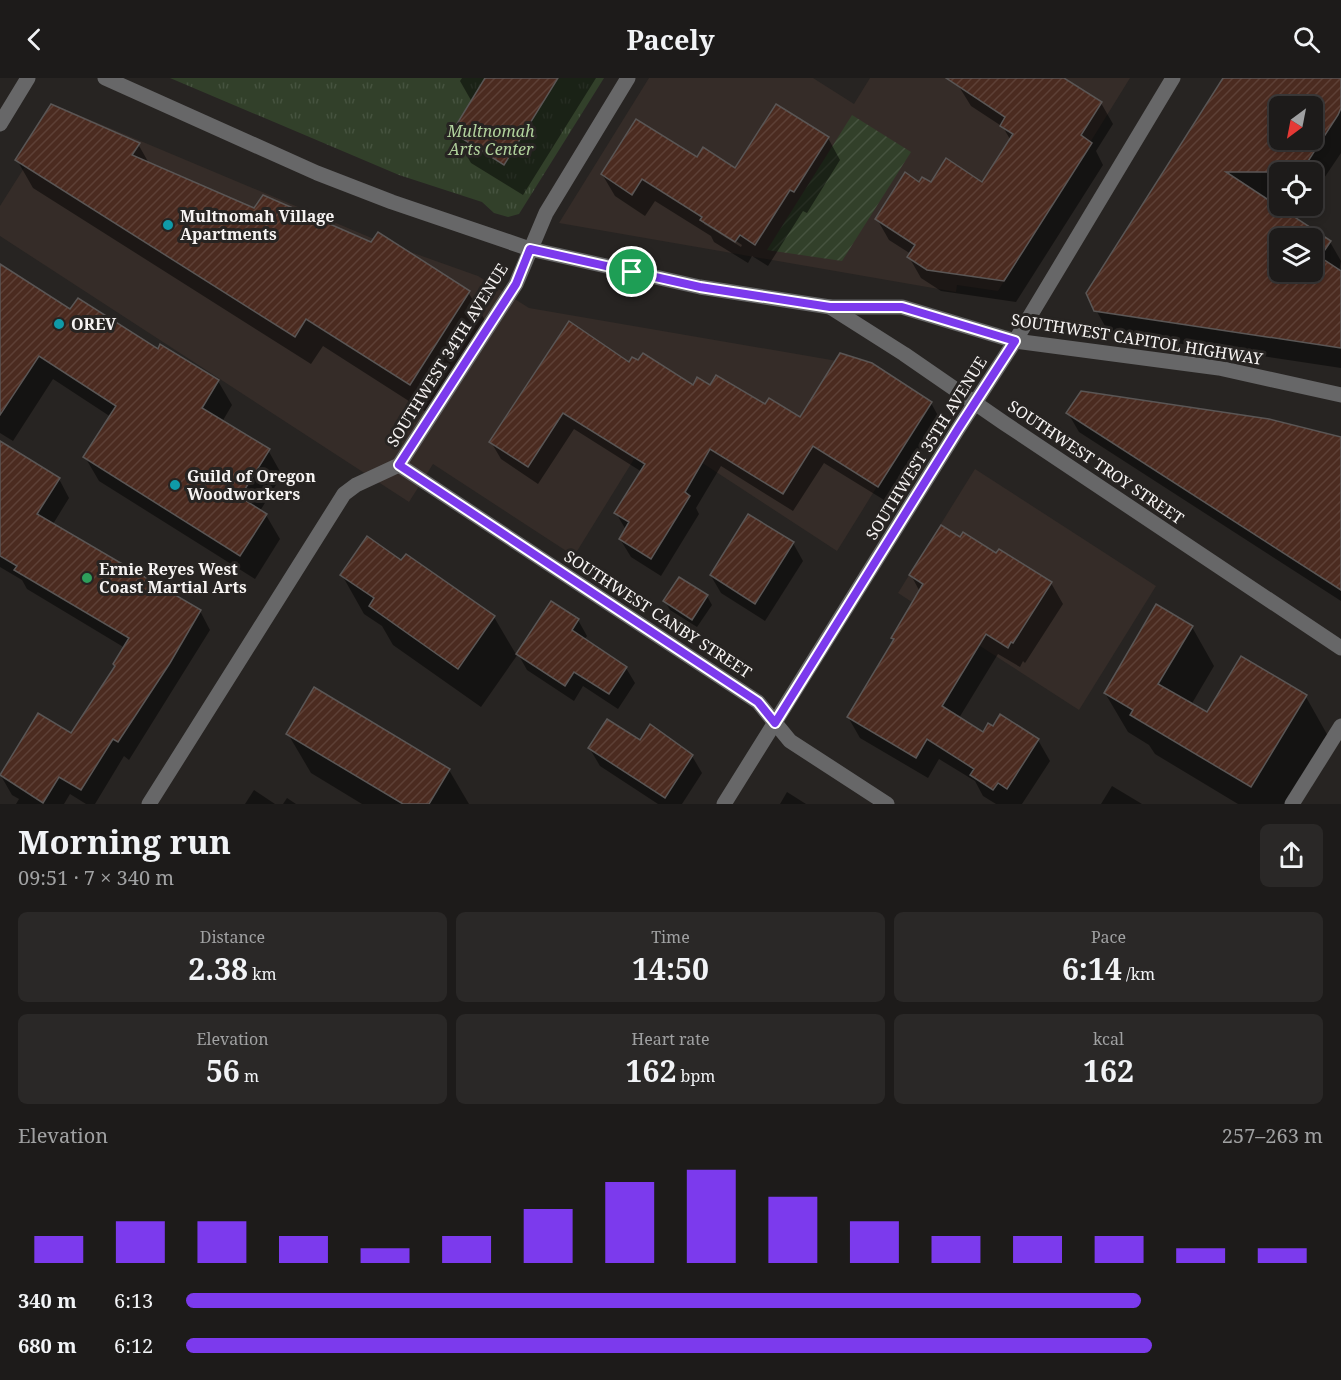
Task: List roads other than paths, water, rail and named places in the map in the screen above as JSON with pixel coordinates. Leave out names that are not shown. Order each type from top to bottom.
[{"type":"street","points":[[0,124],[28,78]]},
{"type":"street","name":"SOUTHWEST CAPITOL HIGHWAY","points":[[105,78],[317,173],[392,202],[530,249],[700,287],[830,307],[902,307],[1015,341],[1219,368],[1341,395]]},
{"type":"street","name":"SOUTHWEST 34TH AVENUE","points":[[149,804],[344,494],[356,485],[399,465],[516,284],[546,213],[628,78]]},
{"type":"street","name":"SOUTHWEST 35TH AVENUE","points":[[724,804],[975,401],[1015,341],[1169,79]]},
{"type":"street","name":"SOUTHWEST TROY STREET","points":[[830,307],[975,401],[1004,423],[1341,648]]},
{"type":"street","name":"SOUTHWEST CANBY STREET","points":[[399,465],[758,702],[790,741],[887,804]]},
{"type":"street","points":[[1292,804],[1341,726]]},
{"type":"place","name":"Multnomah Village Apartments","points":[[168,225]]},
{"type":"place","name":"OREV","points":[[59,324]]},
{"type":"place","name":"Guild of Oregon Woodworkers","points":[[175,485]]},
{"type":"place","name":"Ernie Reyes West Coast Martial Arts","points":[[87,578]]},
{"type":"park label","name":"Multnomah Arts Center","points":[[491,140]]}]
